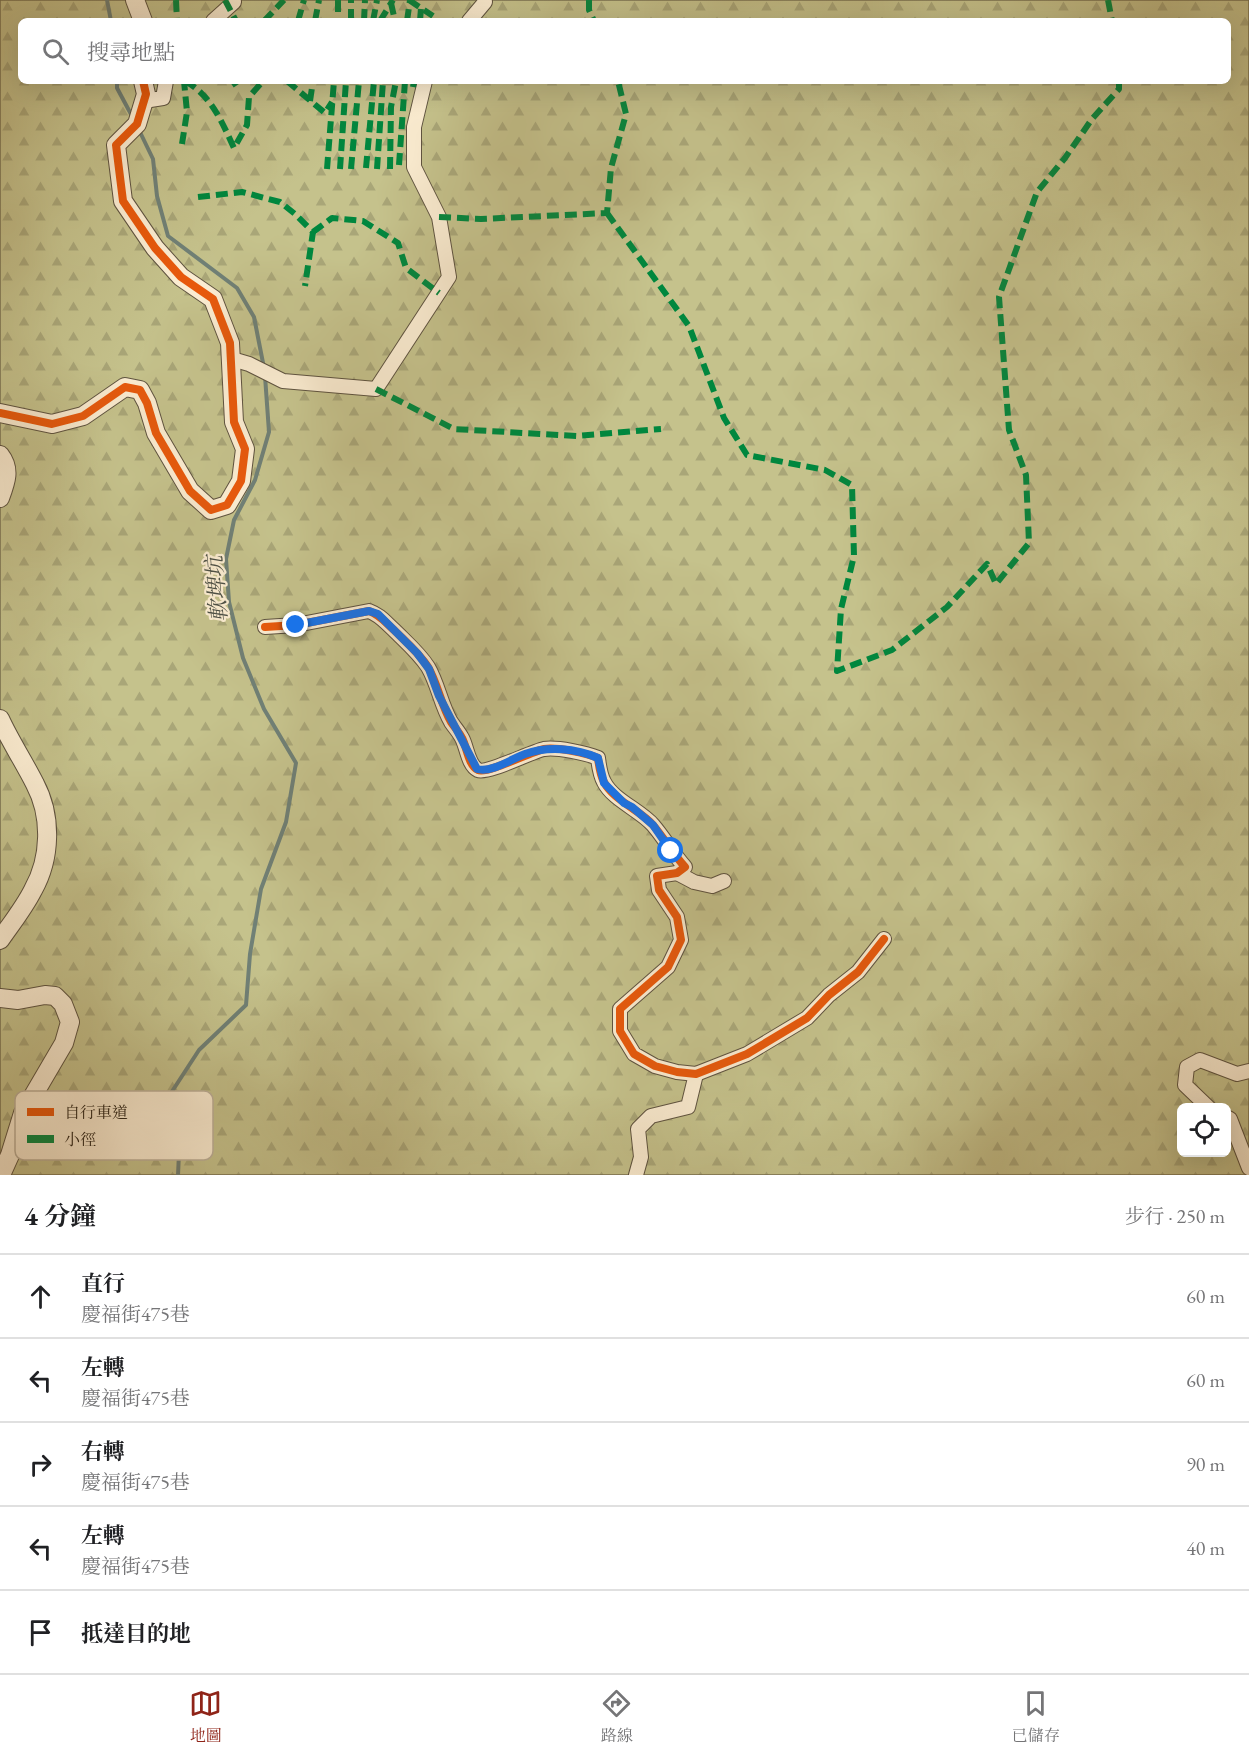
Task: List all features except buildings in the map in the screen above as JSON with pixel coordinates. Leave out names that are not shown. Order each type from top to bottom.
[{"type":"street","points":[[135,0],[142,18]]},
{"type":"street","points":[[216,18],[234,2]]},
{"type":"street","points":[[472,18],[485,2]]},
{"type":"street","points":[[0,413],[52,424],[83,416],[125,387],[140,390],[147,403],[156,433],[190,491],[212,510],[227,505],[241,481],[245,449],[234,422],[240,362],[213,299],[182,277],[154,248],[123,201],[116,145],[137,124],[144,92],[163,98],[165,84]]},
{"type":"street","points":[[240,362],[283,381],[376,389],[450,277],[439,217],[414,166],[414,127],[424,84]]},
{"type":"street","points":[[0,454],[6,463],[6,484],[0,498]]},
{"type":"street","points":[[265,627],[296,625],[369,611],[378,614],[417,653],[429,669],[439,696],[477,769],[482,771],[546,748],[588,754],[598,758],[604,783],[624,803],[653,825],[685,867],[677,873],[657,876],[659,890],[677,917],[681,940],[668,967],[620,1009],[620,1031],[634,1054],[655,1066],[696,1074],[747,1054],[807,1018],[858,972],[884,939]]},
{"type":"street","points":[[0,718],[36,785],[46,812],[47,830],[43,866],[33,890],[0,940]]},
{"type":"street","points":[[677,873],[694,882],[712,886],[724,881]]},
{"type":"street","points":[[0,998],[18,1000],[45,995],[55,996],[63,1004],[70,1022],[64,1043],[36,1091]]},
{"type":"street","points":[[1205,1103],[1185,1085],[1187,1067],[1200,1060],[1237,1074],[1249,1071]]},
{"type":"street","points":[[636,1175],[641,1157],[638,1129],[651,1116],[688,1107],[696,1074]]},
{"type":"street","points":[[1231,1122],[1249,1168]]},
{"type":"street","points":[[1,1175],[15,1139]]},
{"type":"green space","points":[[0,0],[1249,0],[1249,1175],[0,1175]]},
{"type":"waterway","name":"軟埤坑","points":[[107,0],[110,18]]},
{"type":"waterway","name":"軟埤坑","points":[[117,84],[133,118]]},
{"type":"waterway","name":"軟埤坑","points":[[139,130],[153,159],[157,196],[168,236],[237,288],[254,317],[264,368]]},
{"type":"waterway","name":"軟埤坑","points":[[172,1091],[199,1050],[246,1005],[250,954],[261,889],[286,822],[296,763],[264,709],[243,658],[229,602],[226,559],[234,520],[255,480],[269,432],[265,376]]},
{"type":"waterway","name":"軟埤坑","points":[[178,1175],[179,1160]]},
{"type":"marked path","points":[[176,0],[177,18]]},
{"type":"marked path","points":[[225,0],[234,18]]},
{"type":"marked path","points":[[267,18],[284,0]]},
{"type":"marked path","points":[[299,18],[304,0]]},
{"type":"marked path","points":[[316,18],[319,0]]},
{"type":"marked path","points":[[338,0],[338,18]]},
{"type":"marked path","points":[[351,0],[351,18]]},
{"type":"marked path","points":[[364,18],[365,0]]},
{"type":"marked path","points":[[374,18],[377,0]]},
{"type":"marked path","points":[[382,18],[393,0]]},
{"type":"marked path","points":[[409,0],[433,16]]},
{"type":"marked path","points":[[407,18],[410,0]]},
{"type":"marked path","points":[[589,0],[589,10],[593,18]]},
{"type":"marked path","points":[[1108,0],[1111,18]]},
{"type":"marked path","points":[[391,3],[394,18]]},
{"type":"marked path","points":[[420,18],[421,8]]},
{"type":"marked path","points":[[182,144],[187,112],[184,84]]},
{"type":"marked path","points":[[190,84],[209,101],[234,148],[247,125],[249,97],[260,84]]},
{"type":"marked path","points":[[291,84],[325,113],[332,102]]},
{"type":"marked path","points":[[310,101],[313,84]]},
{"type":"marked path","points":[[327,169],[334,84]]},
{"type":"marked path","points":[[340,169],[346,84]]},
{"type":"marked path","points":[[351,169],[359,84]]},
{"type":"marked path","points":[[366,168],[374,84]]},
{"type":"marked path","points":[[377,169],[383,84]]},
{"type":"marked path","points":[[390,169],[391,107],[395,84]]},
{"type":"marked path","points":[[399,165],[405,84]]},
{"type":"marked path","points":[[439,217],[481,219],[607,213],[611,168],[626,114],[619,84]]},
{"type":"marked path","points":[[607,213],[689,326],[724,418],[747,455],[825,470],[852,485],[854,556],[841,609],[837,671],[892,650],[947,607],[987,564],[996,584],[1029,543],[1026,475],[1009,430],[999,297],[1037,192],[1065,158],[1092,119],[1119,89],[1119,84]]},
{"type":"marked path","points":[[198,197],[242,192],[280,202],[295,214],[313,232],[305,286]]},
{"type":"marked path","points":[[313,232],[332,218],[363,221],[398,243],[406,268],[439,293]]},
{"type":"marked path","points":[[376,389],[454,429],[577,436],[661,429]]},
{"type":"cycle path","points":[[0,413],[52,424],[83,416],[125,387],[140,390],[147,403],[156,433],[190,491],[211,510],[227,505],[241,481],[245,449],[234,422],[230,343],[213,299],[181,277],[155,248],[123,201],[116,145],[137,124],[146,94],[144,84]]},
{"type":"cycle path","points":[[265,627],[296,625],[369,611],[376,615],[412,648],[428,667],[451,722],[462,738],[472,764],[478,770],[491,769],[544,749],[571,751],[598,758],[600,770],[608,788],[653,825],[685,867],[677,873],[657,876],[659,890],[677,917],[681,940],[668,967],[620,1009],[620,1031],[634,1054],[655,1066],[696,1074],[747,1054],[807,1018],[829,995],[858,972],[884,939]]},
{"type":"route","points":[[296,625],[328,617],[369,611],[378,614],[417,653],[429,669],[439,696],[462,738],[471,762],[477,769],[482,771],[493,768],[546,748],[588,754],[598,758],[604,783],[624,803],[653,825],[671,851]]}]
